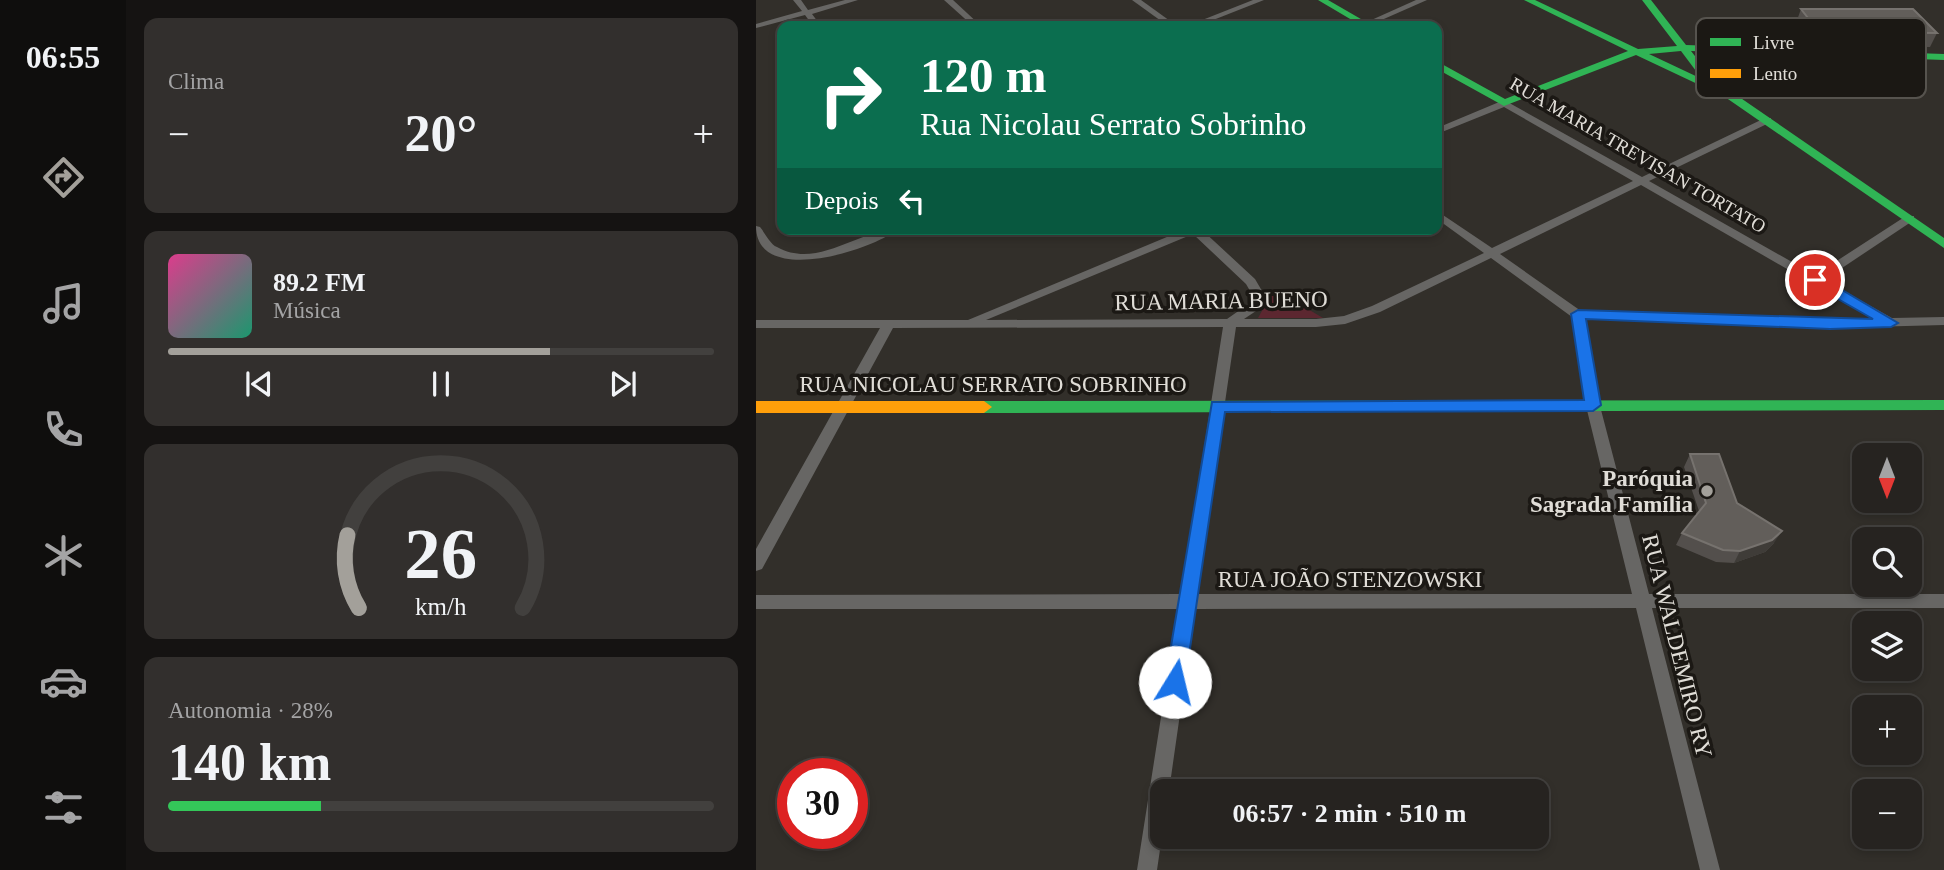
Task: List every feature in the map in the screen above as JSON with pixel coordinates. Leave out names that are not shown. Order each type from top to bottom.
[{"type":"main road","points":[[1322,0],[1357,21]]},
{"type":"main road","points":[[1528,0],[1696,79]]},
{"type":"main road","points":[[1646,0],[1696,67]]},
{"type":"main road","points":[[1504,103],[1634,51],[1696,49]]},
{"type":"main road","points":[[1926,56],[1944,57]]},
{"type":"main road","name":"RUA MARIA TREVISAN TORTATO","points":[[1442,68],[1504,103]]},
{"type":"main road","points":[[1734,98],[1944,244]]},
{"type":"main road","name":"RUA NICOLAU SERRATO SOBRINHO","points":[[756,407],[1944,405]]},
{"type":"street","points":[[797,0],[813,21]]},
{"type":"street","points":[[756,26],[854,0]]},
{"type":"street","points":[[948,0],[971,21]]},
{"type":"street","points":[[1136,0],[1166,21]]},
{"type":"street","points":[[1204,21],[1259,0]]},
{"type":"street","points":[[1376,21],[1423,0]]},
{"type":"street","points":[[1442,129],[1504,103]]},
{"type":"street","name":"RUA MARIA TREVISAN TORTATO","points":[[1504,103],[1891,323]]},
{"type":"street","name":"RUA MARIA BUENO","points":[[756,324],[1230,323],[1345,320],[1376,309],[1768,120]]},
{"type":"street","points":[[1442,218],[1578,314],[1830,324],[1944,321]]},
{"type":"street","points":[[1815,280],[1910,219]]},
{"type":"street","points":[[756,229],[771,249],[790,256],[834,253],[878,235]]},
{"type":"street","points":[[965,323],[1180,235]]},
{"type":"street","points":[[1147,870],[1230,323],[1257,302],[1256,289],[1201,235]]},
{"type":"street","name":"RUA WALDEMIRO RY","points":[[1578,314],[1593,405],[1710,870]]},
{"type":"street","points":[[756,564],[889,323]]},
{"type":"street","name":"RUA JOÃO STENZOWSKI","points":[[756,602],[1944,601]]},
{"type":"shaded area","points":[[1274,289],[1323,318],[1258,318]]},
{"type":"building","points":[[1801,9],[1913,9],[1922,18],[1808,18]]},
{"type":"building","points":[[1926,22],[1937,33],[1926,33]]},
{"type":"building","name":"Paróquia Sagrada Família","points":[[1690,454],[1719,454],[1737,503],[1782,531],[1772,540],[1740,551],[1723,550],[1682,533],[1706,503]]},
{"type":"traffic: fast","points":[[1322,0],[1359,21]]},
{"type":"traffic: fast","points":[[1528,0],[1696,80]]},
{"type":"traffic: fast","points":[[1646,0],[1696,64]]},
{"type":"traffic: fast","points":[[1442,68],[1504,103],[1634,52],[1696,49]]},
{"type":"traffic: fast","points":[[1926,56],[1944,57]]},
{"type":"traffic: fast","points":[[1734,98],[1944,244]]},
{"type":"traffic: fast","points":[[984,407],[1944,405]]},
{"type":"traffic: slow","points":[[756,407],[984,407]]},
{"type":"place","name":"Paróquia Sagrada Família","points":[[1707,491]]},
{"type":"route","points":[[1175,682],[1218,406],[1593,405],[1585,370],[1578,314],[1830,324],[1891,323],[1815,280]]}]
